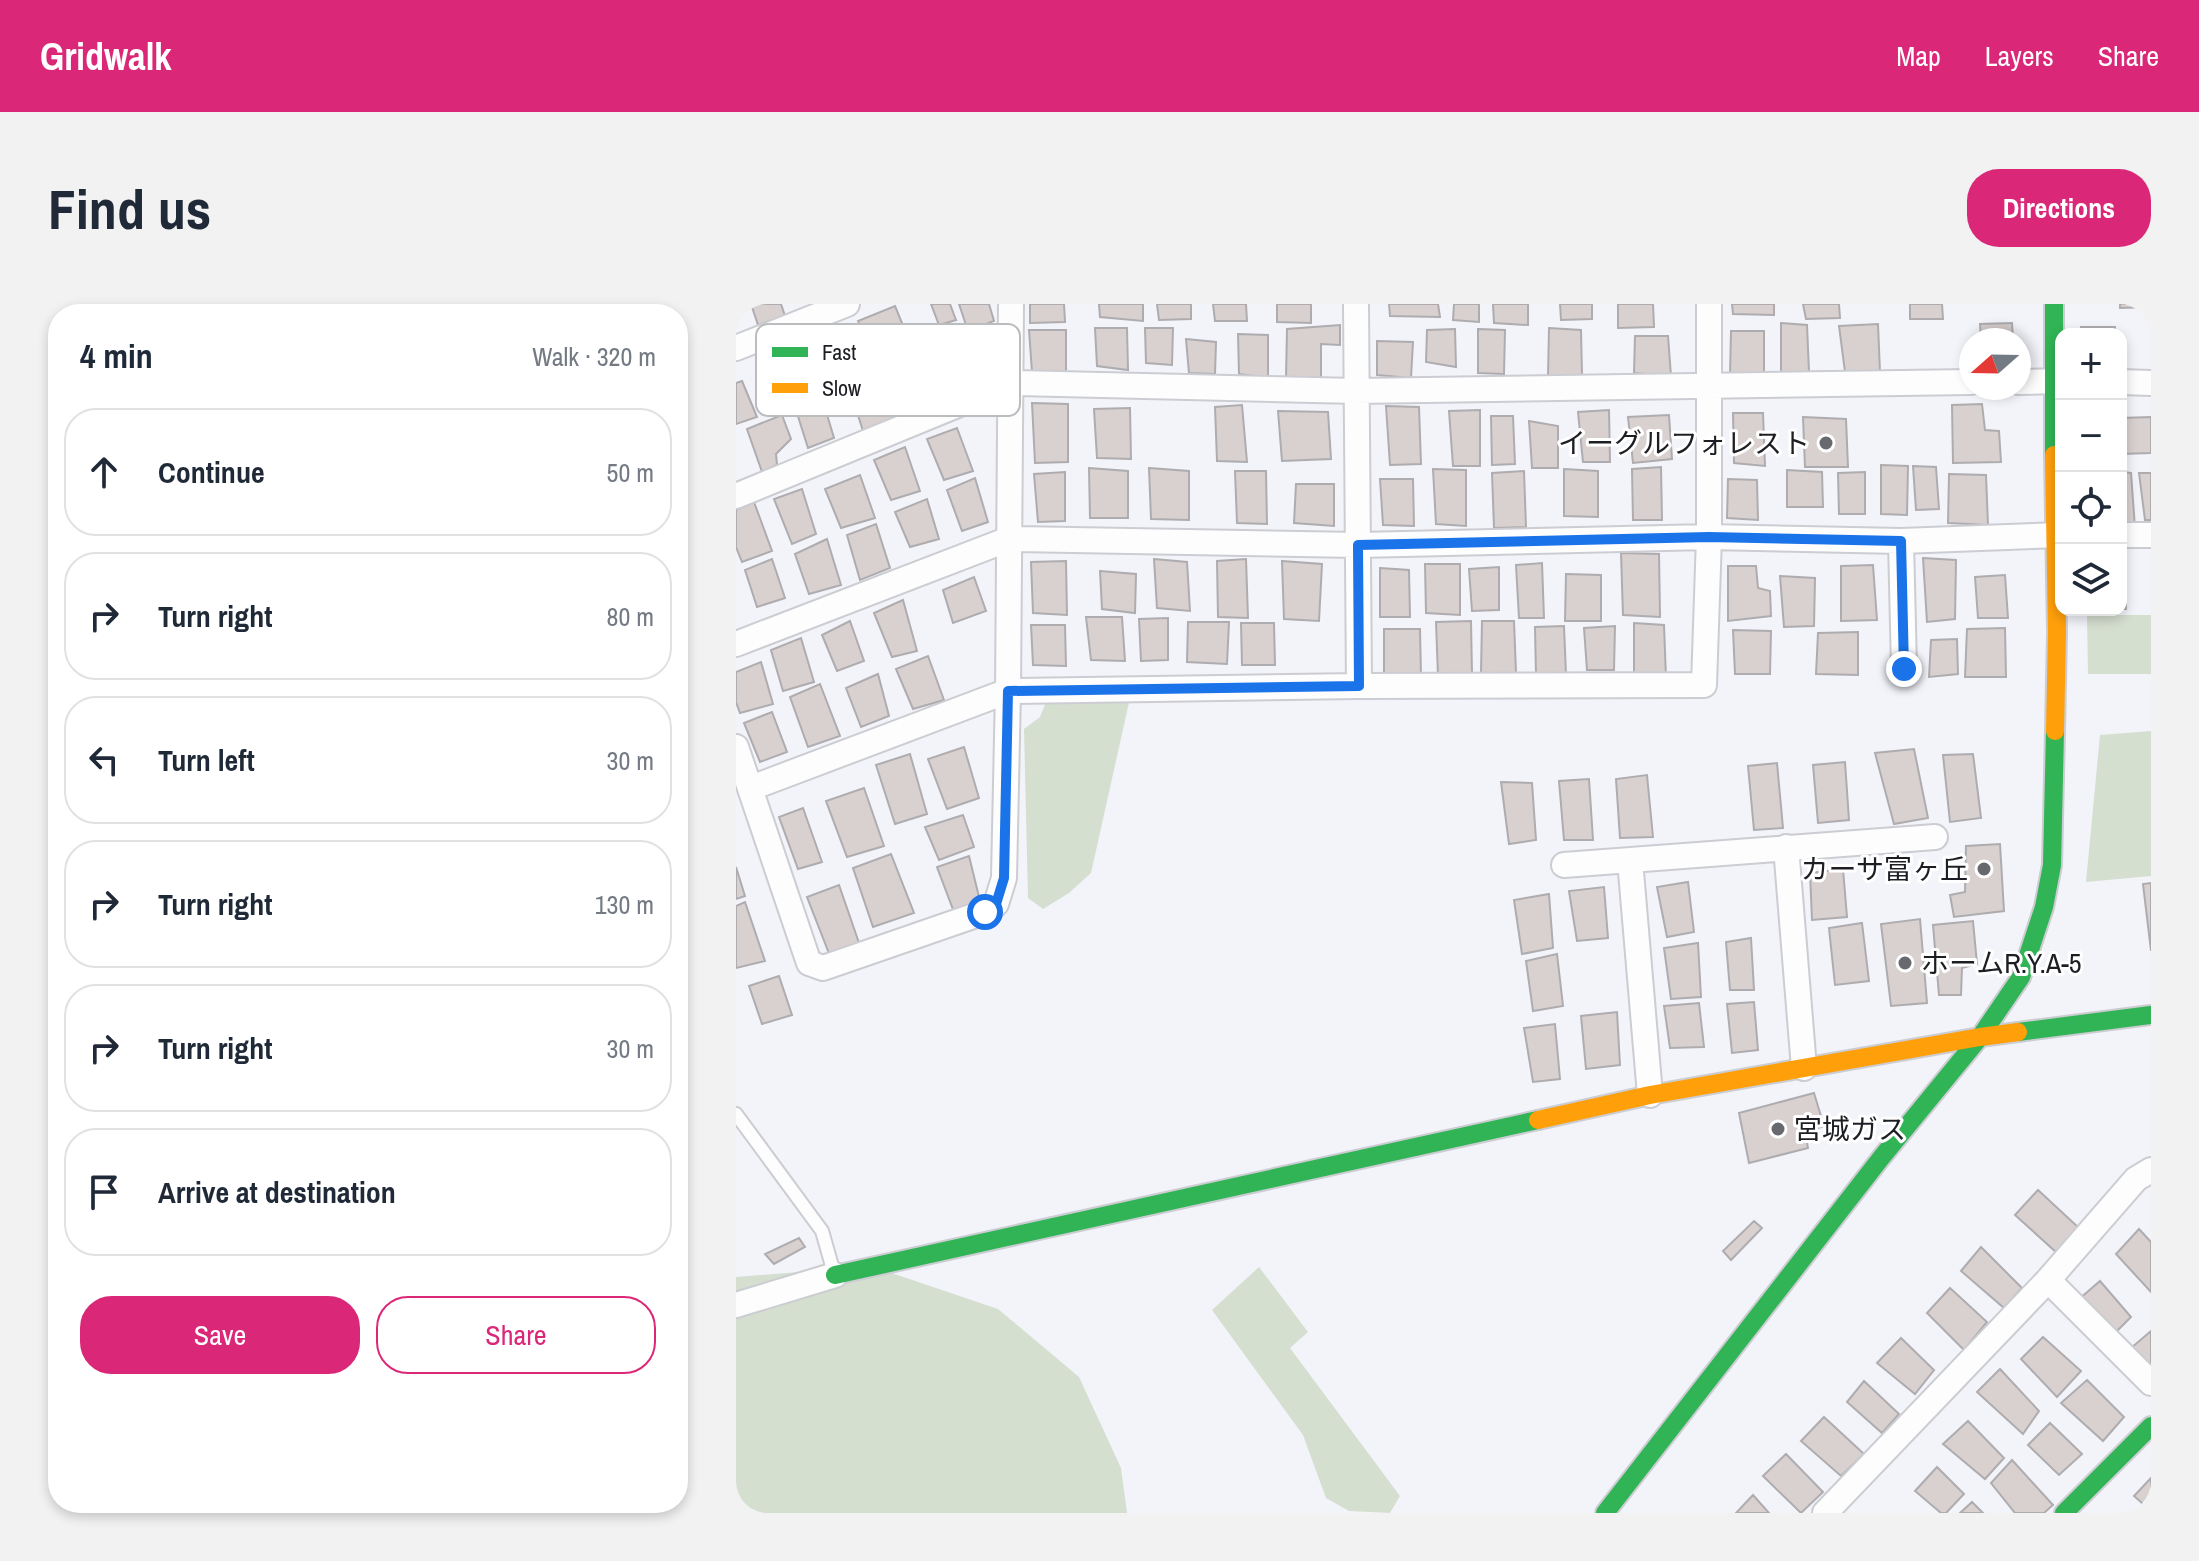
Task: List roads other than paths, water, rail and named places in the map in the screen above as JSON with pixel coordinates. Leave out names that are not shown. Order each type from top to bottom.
[{"type":"street","points":[[797,324],[847,304]]},
{"type":"street","points":[[1356,304],[1359,686]]},
{"type":"street","points":[[751,788],[1008,691],[1704,685],[1709,537],[1709,304]]},
{"type":"street","points":[[2054,304],[2055,330]]},
{"type":"street","points":[[736,348],[756,340]]},
{"type":"street","points":[[2031,382],[2055,381]]},
{"type":"street","points":[[1020,383],[1357,391],[1959,382]]},
{"type":"street","points":[[2127,382],[2151,383]]},
{"type":"street","points":[[2057,400],[2058,472]]},
{"type":"street","points":[[736,496],[931,416]]},
{"type":"street","points":[[736,747],[809,963],[823,968],[985,912],[996,904],[1004,878],[1011,416]]},
{"type":"street","points":[[736,644],[1009,539],[1358,545],[1709,537],[1901,541],[2055,535]]},
{"type":"street","points":[[2127,535],[2151,535]]},
{"type":"street","points":[[1901,541],[1904,669]]},
{"type":"street","points":[[1605,1513],[1881,1158],[1980,1037],[2021,977],[2044,907],[2052,865],[2058,544]]},
{"type":"street","points":[[1564,865],[1935,837]]},
{"type":"street","points":[[1786,847],[1804,1068]]},
{"type":"street","points":[[1630,860],[1650,1095]]},
{"type":"street","points":[[736,1305],[835,1275],[1650,1095],[1980,1037],[2151,1015]]},
{"type":"street","points":[[1825,1513],[2048,1280],[2136,1179],[2151,1170]]},
{"type":"street","points":[[2048,1280],[2151,1383]]},
{"type":"street","points":[[2064,1513],[2151,1426]]},
{"type":"lane","points":[[736,1114],[822,1231],[835,1275]]},
{"type":"place","name":"イーグルフォレスト","points":[[1826,443]]},
{"type":"place","name":"カーサ富ヶ丘","points":[[1984,869]]},
{"type":"place","name":"ホームR.Y.A-5","points":[[1905,963]]},
{"type":"place","name":"宮城ガス","points":[[1778,1129]]}]
